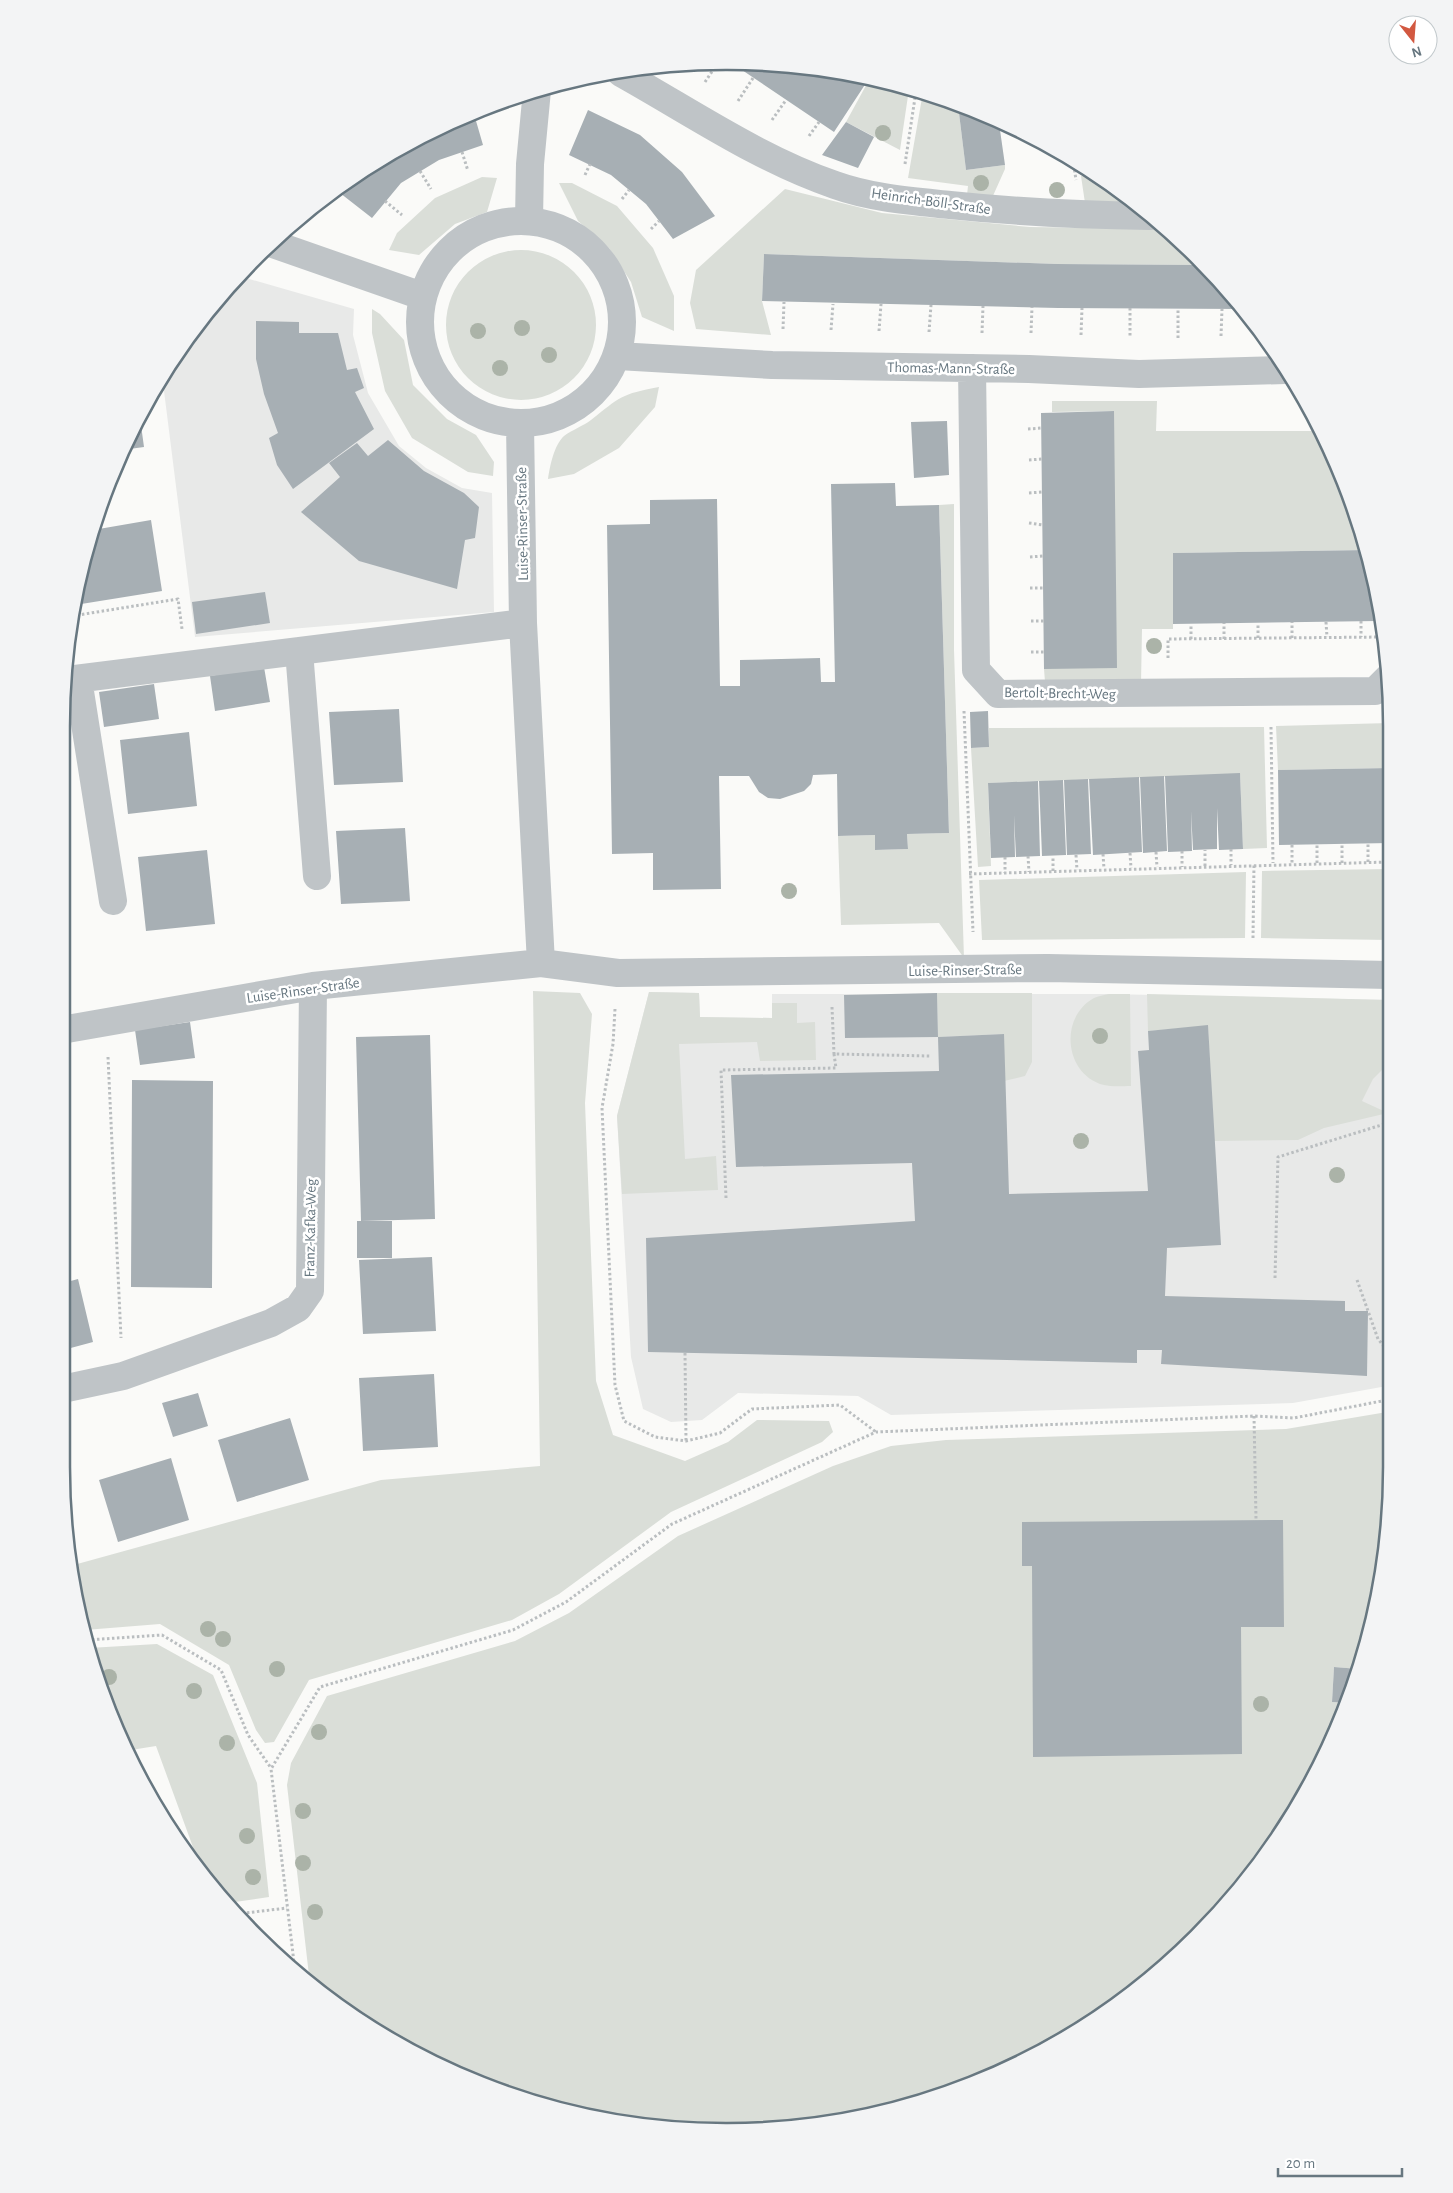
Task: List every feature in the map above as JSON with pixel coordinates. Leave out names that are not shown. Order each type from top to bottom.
[{"type":"street","name":"Heinrich-Böll-Straße","points":[[629,78],[718,130],[796,170],[836,186],[900,200],[1030,213],[1138,216]]},
{"type":"street","points":[[530,220],[530,164],[536,98]]},
{"type":"street","points":[[530,220],[568,232],[596,253],[616,284],[623,319],[618,356],[603,383],[580,405],[552,420],[520,424],[484,418],[452,398],[430,368],[419,333],[422,296],[438,263],[464,238],[497,223],[530,220]]},
{"type":"street","points":[[279,246],[422,296]]},
{"type":"street","name":"Thomas-Mann-Straße","points":[[618,356],[772,364],[1139,374],[1277,370]]},
{"type":"street","name":"Bertolt-Brecht-Weg","points":[[972,368],[976,670],[998,694],[1375,691],[1382,684]]},
{"type":"street","name":"Luise-Rinser-Straße","points":[[520,424],[523,623],[541,963]]},
{"type":"street","points":[[113,901],[73,680],[523,623]]},
{"type":"street","points":[[299,651],[317,876]]},
{"type":"street","name":"Luise-Rinser-Straße","points":[[70,1029],[106,1024],[313,986],[541,963],[618,973],[1048,968],[1383,975]]},
{"type":"street","name":"Franz-Kafka-Weg","points":[[70,1387],[123,1376],[271,1323],[298,1308],[310,1291],[313,986]]},
{"type":"path","points":[[900,200],[915,98]]},
{"type":"path","points":[[462,152],[468,171]]},
{"type":"path","points":[[585,175],[590,164]]},
{"type":"path","points":[[420,171],[431,189]]},
{"type":"path","points":[[622,199],[629,190]]},
{"type":"path","points":[[385,201],[402,215]]},
{"type":"path","points":[[651,229],[659,221]]},
{"type":"path","points":[[783,330],[784,302]]},
{"type":"path","points":[[831,333],[833,304]]},
{"type":"path","points":[[878,338],[881,304]]},
{"type":"path","points":[[928,340],[931,305]]},
{"type":"path","points":[[981,342],[983,306]]},
{"type":"path","points":[[1031,342],[1032,307]]},
{"type":"path","points":[[1081,343],[1082,308]]},
{"type":"path","points":[[1130,308],[1130,343]]},
{"type":"path","points":[[1178,309],[1178,342]]},
{"type":"path","points":[[1221,342],[1222,309]]},
{"type":"path","points":[[1028,429],[1042,428]]},
{"type":"path","points":[[1029,460],[1042,459]]},
{"type":"path","points":[[1029,493],[1042,492]]},
{"type":"path","points":[[1029,523],[1042,525]]},
{"type":"path","points":[[1030,558],[1043,556]]},
{"type":"path","points":[[1030,588],[1044,588]]},
{"type":"path","points":[[80,615],[178,599],[188,665]]},
{"type":"path","points":[[1030,621],[1044,621]]},
{"type":"path","points":[[1361,621],[1361,637]]},
{"type":"path","points":[[1292,622],[1292,638]]},
{"type":"path","points":[[1326,622],[1326,638]]},
{"type":"path","points":[[1224,623],[1224,638]]},
{"type":"path","points":[[1258,623],[1258,638]]},
{"type":"path","points":[[1191,624],[1191,639]]},
{"type":"path","points":[[1168,694],[1168,639],[1376,637]]},
{"type":"path","points":[[1031,652],[1044,652]]},
{"type":"path","points":[[964,704],[969,874],[973,934]]},
{"type":"path","points":[[1270,721],[1273,863]]},
{"type":"path","points":[[1342,844],[1342,862]]},
{"type":"path","points":[[1368,844],[1368,862]]},
{"type":"path","points":[[1292,845],[1292,863]]},
{"type":"path","points":[[1317,845],[1317,863]]},
{"type":"path","points":[[1230,849],[1231,865]]},
{"type":"path","points":[[1205,850],[1205,866]]},
{"type":"path","points":[[1182,851],[1182,867]]},
{"type":"path","points":[[1156,852],[1157,867]]},
{"type":"path","points":[[1130,853],[1131,868]]},
{"type":"path","points":[[1103,854],[1104,869]]},
{"type":"path","points":[[1076,855],[1077,870]]},
{"type":"path","points":[[1028,856],[1029,872]]},
{"type":"path","points":[[1053,856],[1053,871]]},
{"type":"path","points":[[1005,857],[1005,873]]},
{"type":"path","points":[[969,874],[1273,863],[1383,862]]},
{"type":"path","points":[[1253,929],[1254,864]]},
{"type":"path","points":[[726,1198],[721,1070],[836,1068],[830,972]]},
{"type":"path","points":[[618,973],[612,1044],[602,1108],[615,1385],[624,1421],[655,1437],[686,1442],[720,1433],[752,1409],[840,1405],[876,1432]]},
{"type":"path","points":[[106,1024],[123,1376]]},
{"type":"path","points":[[834,1054],[930,1056]]},
{"type":"path","points":[[1275,1278],[1278,1157],[1383,1125]]},
{"type":"path","points":[[1357,1280],[1378,1339],[1383,1345]]},
{"type":"path","points":[[686,1353],[686,1442]]},
{"type":"path","points":[[271,1768],[320,1687],[513,1630],[566,1602],[672,1524],[876,1432],[1254,1416],[1294,1418],[1383,1401]]},
{"type":"path","points":[[1254,1416],[1256,1520]]},
{"type":"path","points":[[93,1640],[162,1635],[220,1670],[248,1735],[271,1768],[294,1960]]},
{"type":"path","points":[[246,1913],[287,1908]]},
{"type":"shaded area","points":[[866,85],[908,96],[900,150],[846,122]]},
{"type":"shaded area","points":[[922,100],[959,113],[966,170],[1005,165],[992,198],[967,195],[968,186],[908,178]]},
{"type":"shaded area","points":[[1081,176],[1091,181],[1123,204],[1085,203]]},
{"type":"shaded area","points":[[482,177],[497,178],[487,212],[455,224],[419,255],[389,250],[397,233],[435,198]]},
{"type":"shaded area","points":[[559,183],[572,183],[617,206],[653,248],[674,296],[674,331],[642,317],[631,282],[609,248],[578,221]]},
{"type":"shaded area","points":[[785,189],[882,213],[1030,227],[1154,229],[1194,265],[1057,264],[764,254],[762,301],[771,335],[696,329],[690,303],[696,270]]},
{"type":"shaded area","points":[[521,250],[536,251],[550,255],[563,262],[574,272],[584,283],[591,296],[595,310],[595,340],[591,354],[584,367],[574,378],[563,388],[550,395],[536,399],[521,400],[506,399],[492,395],[479,388],[468,378],[458,367],[451,354],[447,340],[446,325],[447,310],[451,296],[458,283],[468,272],[479,262],[492,255],[506,251]]},
{"type":"shaded area","points":[[247,278],[354,309],[353,335],[368,393],[399,446],[426,468],[462,488],[492,493],[494,612],[195,637],[164,389],[206,327]]},
{"type":"shaded area","points":[[372,309],[380,314],[404,340],[413,385],[447,419],[476,435],[494,462],[493,476],[468,472],[412,438],[385,391],[372,333]]},
{"type":"shaded area","points":[[659,387],[655,407],[619,448],[574,474],[548,479],[555,450],[564,436],[628,394]]},
{"type":"shaded area","points":[[1052,401],[1157,401],[1156,431],[1312,431],[1333,475],[1359,550],[1173,553],[1173,629],[1142,629],[1141,683],[1045,682],[1044,669],[1113,411],[1052,412]]},
{"type":"shaded area","points":[[954,504],[954,650],[964,958],[939,923],[841,925],[838,836],[875,835],[875,850],[908,849],[907,834],[949,833],[939,505]]},
{"type":"shaded area","points":[[1383,723],[1383,768],[1278,770],[1276,726]]},
{"type":"shaded area","points":[[1264,727],[1267,848],[1243,849],[1240,774],[988,783],[991,866],[978,867],[971,748],[989,747],[989,728]]},
{"type":"shaded area","points":[[1383,869],[1383,940],[1261,938],[1262,871]]},
{"type":"shaded area","points":[[1246,872],[1245,938],[982,940],[979,880]]},
{"type":"shaded area","points":[[533,991],[580,993],[592,1014],[585,1103],[596,1381],[613,1435],[685,1461],[728,1442],[757,1420],[829,1421],[833,1432],[822,1442],[671,1512],[559,1594],[512,1620],[309,1680],[274,1742],[265,1743],[256,1730],[229,1665],[160,1624],[91,1630],[78,1564],[381,1480],[540,1466]]},
{"type":"shaded area","points":[[649,992],[699,993],[700,1017],[772,1018],[772,994],[1109,994],[1383,1000],[1383,1387],[1293,1403],[891,1415],[858,1396],[738,1393],[702,1420],[671,1422],[643,1409],[631,1357],[617,1116]]},
{"type":"shaded area","points":[[649,992],[699,993],[700,1017],[772,1018],[772,1003],[797,1003],[797,1023],[815,1022],[816,1060],[760,1061],[757,1042],[679,1044],[685,1159],[716,1156],[718,1190],[622,1194],[617,1116]]},
{"type":"shaded area","points":[[937,993],[1032,993],[1032,1062],[1025,1076],[1004,1081],[1003,1034],[938,1037]]},
{"type":"shaded area","points":[[1109,994],[1130,994],[1131,1086],[1107,1086],[1091,1079],[1081,1070],[1074,1058],[1071,1032],[1075,1019],[1082,1007],[1094,998]]},
{"type":"shaded area","points":[[1147,994],[1383,1000],[1383,1069],[1373,1079],[1362,1101],[1383,1111],[1383,1114],[1324,1128],[1298,1140],[1214,1141],[1208,1026],[1148,1031]]},
{"type":"shaded area","points":[[1383,1413],[1382,1509],[1370,1595],[1361,1636],[1351,1668],[1334,1667],[1332,1702],[1339,1702],[1333,1718],[1295,1795],[1247,1866],[1220,1899],[1191,1931],[1159,1960],[1126,1987],[1055,2035],[978,2073],[896,2101],[855,2110],[769,2122],[684,2122],[598,2110],[557,2101],[475,2073],[398,2035],[362,2012],[309,1972],[287,1785],[291,1763],[327,1696],[515,1641],[569,1613],[678,1536],[833,1466],[891,1446],[946,1440],[1286,1429]]},
{"type":"shaded area","points":[[157,1644],[213,1675],[257,1783],[269,1897],[236,1902],[194,1848],[156,1746],[135,1749],[120,1718],[96,1648]]},
{"type":"building","points":[[742,70],[769,71],[812,76],[865,85],[834,132]]},
{"type":"building","points":[[588,110],[640,135],[682,172],[715,216],[673,239],[646,204],[611,175],[569,155]]},
{"type":"building","points":[[959,113],[1000,130],[1005,165],[966,170]]},
{"type":"building","points":[[476,120],[483,145],[439,160],[401,183],[372,218],[342,195],[398,158]]},
{"type":"building","points":[[846,122],[874,137],[858,168],[822,155]]},
{"type":"building","points":[[764,254],[1057,264],[1194,265],[1232,309],[1058,308],[762,301]]},
{"type":"building","points":[[256,321],[299,322],[299,333],[338,333],[347,370],[357,368],[364,388],[355,392],[374,429],[293,489],[277,465],[269,438],[278,433],[264,394],[256,359]]},
{"type":"building","points":[[1114,411],[1117,668],[1044,669],[1041,413]]},
{"type":"building","points":[[947,421],[949,475],[914,478],[911,422]]},
{"type":"building","points":[[142,429],[144,447],[132,449]]},
{"type":"building","points":[[388,440],[424,471],[464,493],[479,507],[475,538],[465,540],[457,589],[359,561],[301,512],[340,477],[329,463],[357,443],[368,456]]},
{"type":"building","points":[[895,483],[896,506],[939,505],[949,833],[907,834],[908,849],[875,850],[875,835],[838,836],[837,774],[813,775],[811,784],[804,791],[780,799],[768,798],[759,792],[749,776],[719,776],[721,889],[653,890],[653,853],[612,854],[607,525],[650,524],[650,500],[717,499],[720,686],[740,686],[740,660],[820,658],[821,682],[835,682],[831,484]]},
{"type":"building","points":[[151,520],[162,591],[82,604],[92,557],[101,529]]},
{"type":"building","points":[[1359,550],[1374,621],[1173,624],[1173,553]]},
{"type":"building","points":[[265,592],[270,623],[196,634],[192,602]]},
{"type":"building","points":[[264,667],[270,702],[215,711],[210,676]]},
{"type":"building","points":[[154,684],[159,719],[104,727],[99,692]]},
{"type":"building","points":[[399,709],[403,782],[334,785],[329,712]]},
{"type":"building","points":[[988,711],[989,747],[971,748],[970,712]]},
{"type":"building","points":[[189,732],[197,806],[128,814],[120,740]]},
{"type":"building","points":[[1383,768],[1383,843],[1279,845],[1278,770]]},
{"type":"building","points":[[1240,773],[1243,849],[1219,850],[1217,808],[1217,849],[1193,850],[1191,811],[1192,851],[1168,852],[1165,776]]},
{"type":"building","points":[[1164,776],[1167,851],[1143,853],[1140,777]]},
{"type":"building","points":[[1139,777],[1142,852],[1093,855],[1089,779]]},
{"type":"building","points":[[1088,779],[1091,854],[1067,855],[1064,780]]},
{"type":"building","points":[[1063,780],[1066,855],[1042,856],[1039,781]]},
{"type":"building","points":[[1038,781],[1040,856],[1016,857],[1014,815],[1015,857],[991,858],[988,783]]},
{"type":"building","points":[[405,828],[410,901],[341,904],[336,831]]},
{"type":"building","points":[[207,850],[215,924],[146,931],[138,857]]},
{"type":"building","points":[[937,993],[938,1037],[845,1038],[844,995]]},
{"type":"building","points":[[190,1022],[195,1058],[140,1065],[135,1030]]},
{"type":"building","points":[[1208,1025],[1221,1245],[1167,1248],[1165,1296],[1345,1301],[1345,1311],[1368,1311],[1367,1376],[1161,1364],[1162,1350],[1137,1350],[1137,1363],[648,1352],[646,1238],[915,1221],[912,1163],[736,1167],[731,1075],[939,1071],[938,1037],[1004,1034],[1009,1194],[1148,1191],[1138,1051],[1149,1050],[1148,1031]]},
{"type":"building","points":[[430,1035],[435,1219],[361,1221],[356,1037]]},
{"type":"building","points":[[132,1080],[213,1081],[212,1288],[131,1287]]},
{"type":"building","points":[[357,1221],[392,1221],[392,1258],[357,1258]]},
{"type":"building","points":[[432,1257],[436,1331],[363,1334],[359,1260]]},
{"type":"building","points":[[78,1279],[93,1342],[70,1348],[70,1281]]},
{"type":"building","points":[[434,1374],[438,1447],[363,1451],[359,1378]]},
{"type":"building","points":[[198,1393],[208,1426],[173,1437],[162,1403]]},
{"type":"building","points":[[290,1418],[309,1480],[237,1502],[218,1440]]},
{"type":"building","points":[[171,1458],[189,1520],[118,1542],[99,1480]]},
{"type":"building","points":[[1283,1520],[1284,1627],[1241,1627],[1242,1754],[1033,1757],[1032,1566],[1022,1566],[1022,1522]]},
{"type":"building","points":[[1334,1667],[1351,1668],[1339,1702],[1332,1702]]}]
